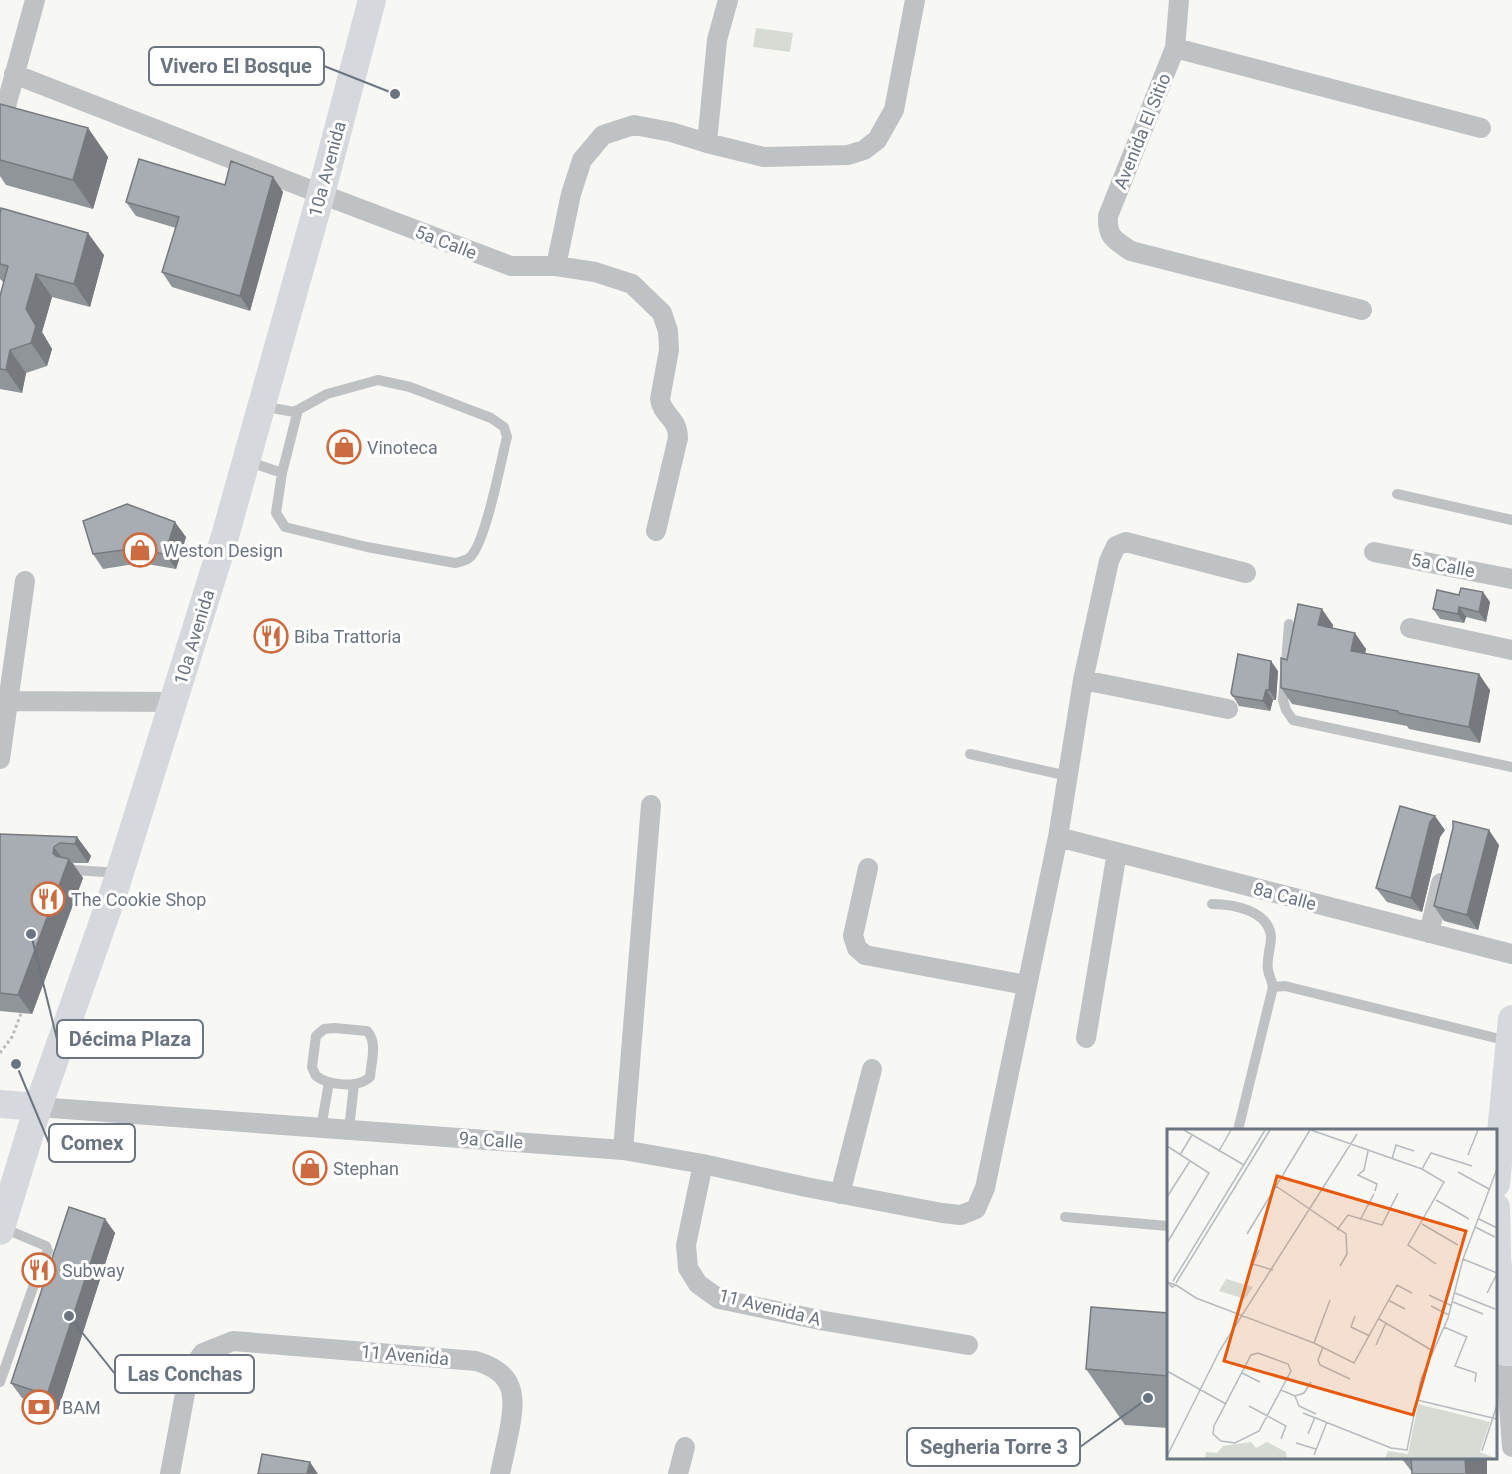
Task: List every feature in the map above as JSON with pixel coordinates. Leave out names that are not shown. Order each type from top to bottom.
[{"type":"street","points":[[0,128],[34,0]]},
{"type":"street","name":"10a Avenida","points":[[1,1229],[38,1107],[122,881],[262,406],[372,0]]},
{"type":"street","points":[[707,143],[717,40],[728,0]]},
{"type":"street","points":[[556,266],[571,194],[582,160],[603,135],[634,125],[672,132],[764,158],[848,155],[864,150],[877,140],[894,110],[915,0]]},
{"type":"street","name":"Avenida El Sitio","points":[[1179,0],[1174,48],[1108,216],[1108,228],[1112,238],[1131,251],[1362,310]]},
{"type":"street","points":[[1174,48],[1481,128]]},
{"type":"street","name":"5a Calle","points":[[14,74],[511,266],[556,266],[595,272],[632,284],[662,313],[668,331],[669,350],[660,399],[661,406],[678,429],[678,438],[656,531]]},
{"type":"street","points":[[868,868],[853,936],[857,948],[865,955],[1026,985],[1058,837],[1083,680],[1109,561],[1116,546],[1126,542],[1246,573]]},
{"type":"street","name":"5a Calle","points":[[1374,552],[1512,579]]},
{"type":"street","points":[[0,759],[10,701],[25,581]]},
{"type":"street","points":[[1410,628],[1512,650]]},
{"type":"street","points":[[1083,680],[1228,709]]},
{"type":"street","points":[[10,701],[173,702]]},
{"type":"street","points":[[623,1150],[651,805]]},
{"type":"street","name":"8a Calle","points":[[1058,837],[1512,954]]},
{"type":"street","points":[[1086,1038],[1117,852]]},
{"type":"street","points":[[1429,933],[1447,861]]},
{"type":"street","name":"9a Calle","points":[[0,1104],[623,1150],[703,1164],[840,1194],[961,1215],[976,1209],[985,1188],[1026,985]]},
{"type":"street","points":[[1497,1173],[1510,1030]]},
{"type":"street","points":[[840,1194],[872,1069]]},
{"type":"street","name":"11 Avenida A","points":[[703,1164],[686,1245],[688,1268],[698,1284],[719,1299],[825,1321],[968,1345]]},
{"type":"street","points":[[1497,1266],[1512,1447]]},
{"type":"street","name":"11 Avenida","points":[[170,1474],[189,1372],[203,1353],[233,1341],[476,1361],[490,1365],[505,1377],[512,1389],[514,1406],[500,1474]]},
{"type":"street","points":[[678,1474],[684,1448]]},
{"type":"lane","points":[[262,406],[289,412],[298,410],[327,394],[378,380],[410,387],[491,418],[504,427],[507,437],[483,533],[469,559],[455,563],[368,547],[285,527],[276,513],[282,473],[298,410]]},
{"type":"lane","points":[[246,461],[282,473]]},
{"type":"lane","points":[[1397,494],[1512,520]]},
{"type":"lane","points":[[1289,624],[1283,700],[1293,720],[1512,767]]},
{"type":"lane","points":[[970,754],[1068,776]]},
{"type":"lane","points":[[74,870],[122,881]]},
{"type":"lane","points":[[1212,904],[1231,904],[1260,917],[1269,926],[1271,938],[1267,968],[1274,987],[1238,1129]]},
{"type":"lane","points":[[1274,987],[1285,986],[1510,1030]]},
{"type":"lane","points":[[324,1029],[367,1031],[371,1035],[374,1045],[370,1077],[363,1083],[354,1084],[329,1082],[316,1077],[312,1067],[316,1036],[324,1029]]},
{"type":"lane","points":[[321,1128],[329,1082]]},
{"type":"lane","points":[[349,1130],[354,1084]]},
{"type":"lane","points":[[1065,1217],[1167,1226]]},
{"type":"lane","points":[[0,1382],[39,1270],[48,1251],[46,1246],[1,1229]]},
{"type":"path","points":[[0,1053],[18,1024],[25,1002]]},
{"type":"shaded area","points":[[756,28],[793,33],[790,52],[753,47]]},
{"type":"building","points":[[0,104],[88,128],[73,180],[0,160]]},
{"type":"building","points":[[139,159],[225,185],[231,161],[273,177],[240,296],[162,272],[179,217],[126,202]]},
{"type":"building","points":[[1,208],[88,233],[74,284],[36,274],[26,309],[36,326],[31,343],[10,350],[6,370],[0,369],[0,296],[8,266],[0,264]]},
{"type":"building","points":[[127,504],[175,522],[165,554],[131,549],[93,554],[83,521]]},
{"type":"building","points":[[1461,588],[1483,592],[1479,612],[1459,607],[1458,614],[1433,609],[1437,590],[1459,595]]},
{"type":"building","points":[[1298,604],[1322,609],[1318,625],[1355,633],[1351,651],[1479,674],[1469,727],[1281,688],[1281,658],[1287,660]]},
{"type":"building","points":[[1238,654],[1271,661],[1269,690],[1266,690],[1263,701],[1233,696],[1231,693]]},
{"type":"building","points":[[1400,806],[1435,816],[1430,822],[1411,898],[1376,888]]},
{"type":"building","points":[[1453,821],[1489,830],[1467,915],[1434,906]]},
{"type":"building","points":[[0,834],[77,837],[75,844],[60,843],[54,847],[53,853],[56,856],[69,859],[18,995],[0,993]]},
{"type":"building","points":[[69,1207],[105,1219],[47,1395],[11,1383]]},
{"type":"building","points":[[1091,1307],[1167,1313],[1167,1376],[1086,1369]]},
{"type":"building","points":[[262,1454],[310,1462],[307,1474],[258,1474]]},
{"type":"building","points":[[1411,1459],[1465,1459],[1466,1474],[1412,1474]]},
{"type":"place","name":"Vivero El Bosque","points":[[395,94]]},
{"type":"place","name":"Vinoteca","points":[[344,447]]},
{"type":"place","name":"Weston Design","points":[[140,550]]},
{"type":"place","name":"Biba Trattoria","points":[[271,636]]},
{"type":"place","name":"The Cookie Shop","points":[[48,899]]},
{"type":"place","name":"Décima Plaza","points":[[31,934]]},
{"type":"place","name":"Comex","points":[[16,1064]]},
{"type":"place","name":"Stephan","points":[[310,1168]]},
{"type":"place","name":"Subway","points":[[39,1270]]},
{"type":"place","name":"Las Conchas","points":[[69,1316]]},
{"type":"place","name":"Segheria Torre 3","points":[[1148,1398]]},
{"type":"place","name":"BAM","points":[[39,1407]]}]
